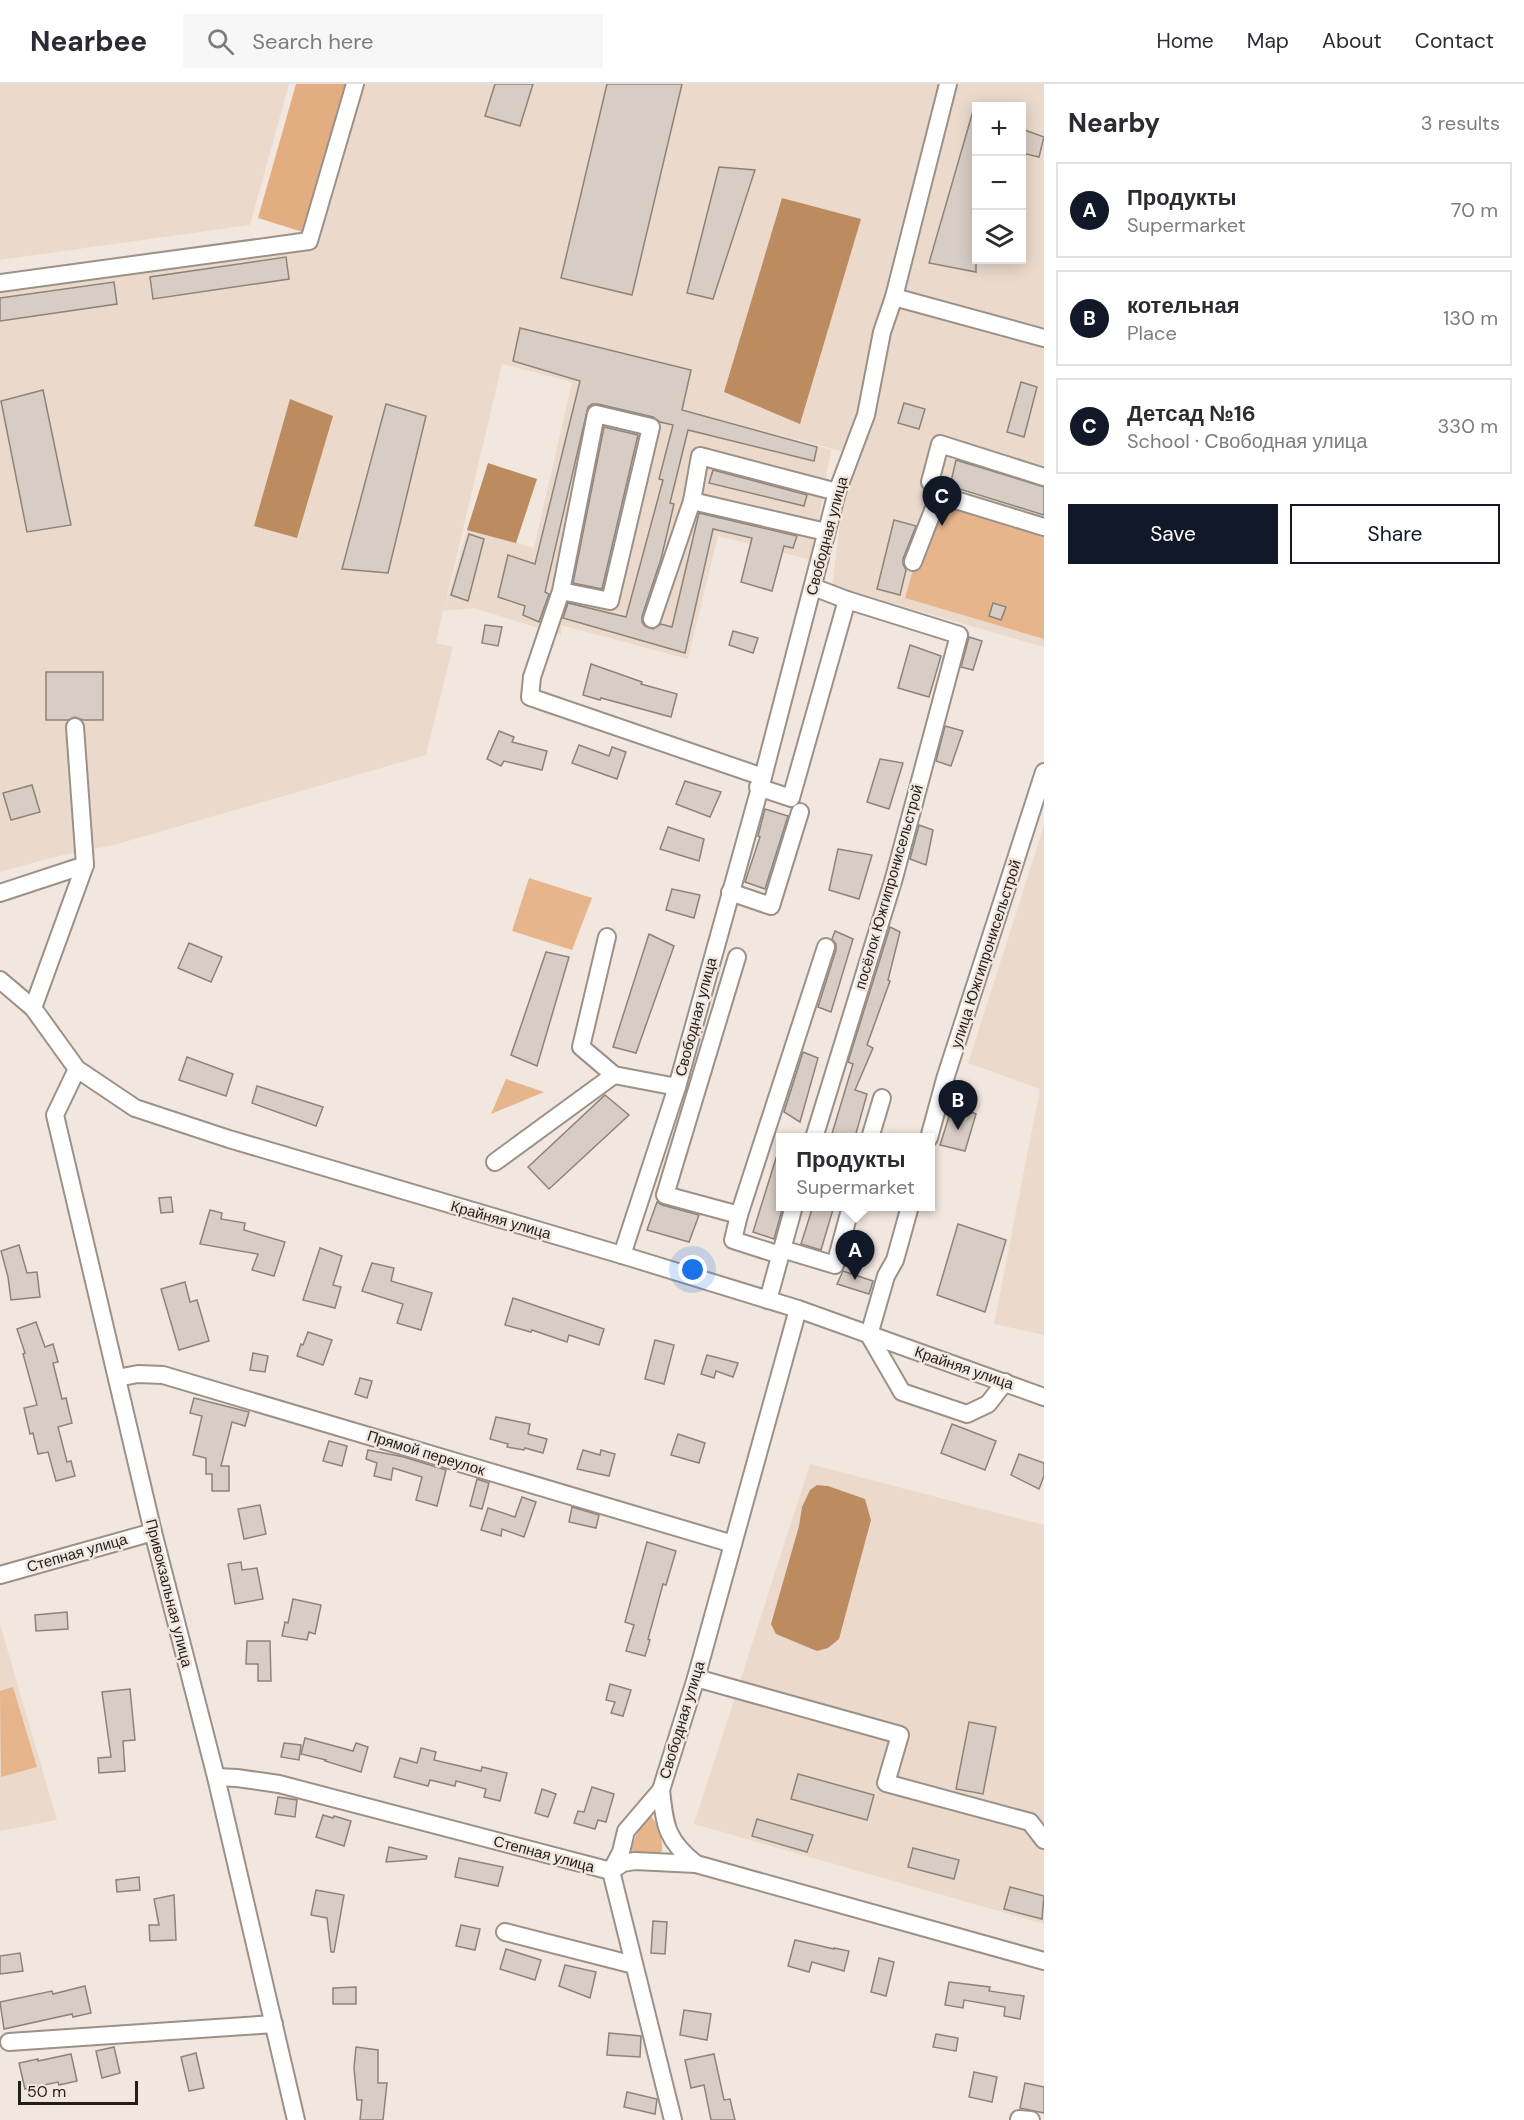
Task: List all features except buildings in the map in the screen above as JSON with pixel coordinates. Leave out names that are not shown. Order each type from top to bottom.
[{"type":"street","points":[[0,283],[309,241],[355,84]]},
{"type":"street","name":"Свободная улица","points":[[622,1255],[677,1087],[837,492],[866,415],[882,332],[894,297],[948,84]]},
{"type":"street","points":[[894,297],[1044,338]]},
{"type":"street","points":[[561,591],[610,601],[651,427],[596,414],[561,591],[532,677],[530,697],[760,782],[790,798],[847,600],[813,587]]},
{"type":"street","points":[[1044,477],[940,444],[930,482],[939,495],[1044,527]]},
{"type":"street","points":[[652,619],[692,501],[700,456],[837,492]]},
{"type":"street","points":[[913,562],[939,495]]},
{"type":"street","points":[[692,501],[826,532]]},
{"type":"street","name":"посёлок Южгипронисельстрой","points":[[815,1133],[894,878],[959,635],[847,600]]},
{"type":"street","points":[[33,1008],[85,864],[75,728]]},
{"type":"street","name":"улица Южгипронисельстрой","points":[[930,1133],[945,1079],[1044,772]]},
{"type":"street","points":[[730,892],[771,906],[800,812]]},
{"type":"street","points":[[0,893],[85,864]]},
{"type":"street","points":[[607,937],[581,1047],[614,1075],[677,1087]]},
{"type":"street","points":[[826,947],[739,1215],[733,1240],[835,1265],[849,1211]]},
{"type":"street","points":[[737,957],[666,1195],[739,1215]]},
{"type":"street","name":"Крайняя улица","points":[[0,980],[33,1008],[78,1069],[135,1108],[145,1112],[240,1143],[798,1309],[1044,1397]]},
{"type":"street","name":"Привокзальная улица","points":[[78,1069],[54,1115],[153,1532],[216,1777],[296,2120]]},
{"type":"street","points":[[495,1162],[614,1075]]},
{"type":"street","points":[[871,1133],[882,1098]]},
{"type":"street","points":[[768,1300],[793,1211]]},
{"type":"street","points":[[909,1211],[896,1260],[886,1276],[868,1335],[902,1392],[924,1400],[967,1414],[988,1404],[1005,1382]]},
{"type":"street","name":"Свободная улица","points":[[611,1871],[621,1852],[626,1831],[661,1790],[696,1677],[798,1309]]},
{"type":"street","name":"Прямой переулок","points":[[117,1378],[138,1374],[163,1375],[733,1544]]},
{"type":"street","name":"Степная улица","points":[[0,1575],[153,1532]]},
{"type":"street","points":[[696,1677],[900,1735],[886,1783],[1030,1821],[1044,1840]]},
{"type":"street","name":"Степная улица","points":[[216,1777],[279,1784],[611,1871],[623,1863],[635,1861],[696,1864],[1043,1959]]},
{"type":"street","points":[[661,1790],[664,1822],[678,1850],[696,1864]]},
{"type":"street","points":[[611,1871],[673,2120]]},
{"type":"street","points":[[505,1932],[634,1965]]},
{"type":"street","points":[[9,2042],[274,2024]]},
{"type":"shaded area","points":[[0,84],[289,84],[250,225],[0,260]]},
{"type":"shaded area","points":[[296,84],[348,84],[306,233],[258,218]]},
{"type":"shaded area","points":[[355,84],[1044,84],[1044,647],[832,586],[849,453],[749,427],[831,450],[811,560],[718,536],[688,659],[561,625],[561,635],[474,608],[443,611],[436,643],[453,647],[426,755],[114,845],[54,857],[0,872],[0,289],[304,250]],"holes":[[[502,364],[572,382],[534,548],[468,527],[444,610]]]},
{"type":"shaded area","points":[[782,198],[861,219],[800,424],[724,392]]},
{"type":"shaded area","points":[[290,399],[333,416],[297,538],[254,526]]},
{"type":"shaded area","points":[[488,463],[537,479],[516,543],[467,530]]},
{"type":"shaded area","points":[[937,502],[1044,535],[1044,639],[905,598],[929,514]]},
{"type":"shaded area","points":[[1044,826],[1044,1335],[994,1324],[1040,1089],[968,1063]]},
{"type":"shaded area","points":[[529,878],[592,898],[572,950],[512,931]]},
{"type":"shaded area","points":[[506,1079],[544,1092],[491,1114]]},
{"type":"shaded area","points":[[810,1464],[1044,1525],[1044,1924],[694,1824]]},
{"type":"shaded area","points":[[817,1485],[828,1486],[865,1499],[871,1520],[839,1639],[828,1648],[817,1651],[776,1634],[771,1624],[799,1526],[802,1507],[810,1490]]},
{"type":"shaded area","points":[[0,1624],[57,1820],[0,1831]]},
{"type":"shaded area","points":[[13,1687],[37,1767],[1,1777],[0,1691]]},
{"type":"shaded area","points":[[650,1815],[662,1841],[662,1851],[652,1856],[635,1856],[631,1852],[634,1842],[640,1828]]},
{"type":"place","name":"Детсад №16","points":[[942,526]]},
{"type":"place","name":"котельная","points":[[958,1130]]},
{"type":"place","name":"Продукты","points":[[855,1280]]}]
